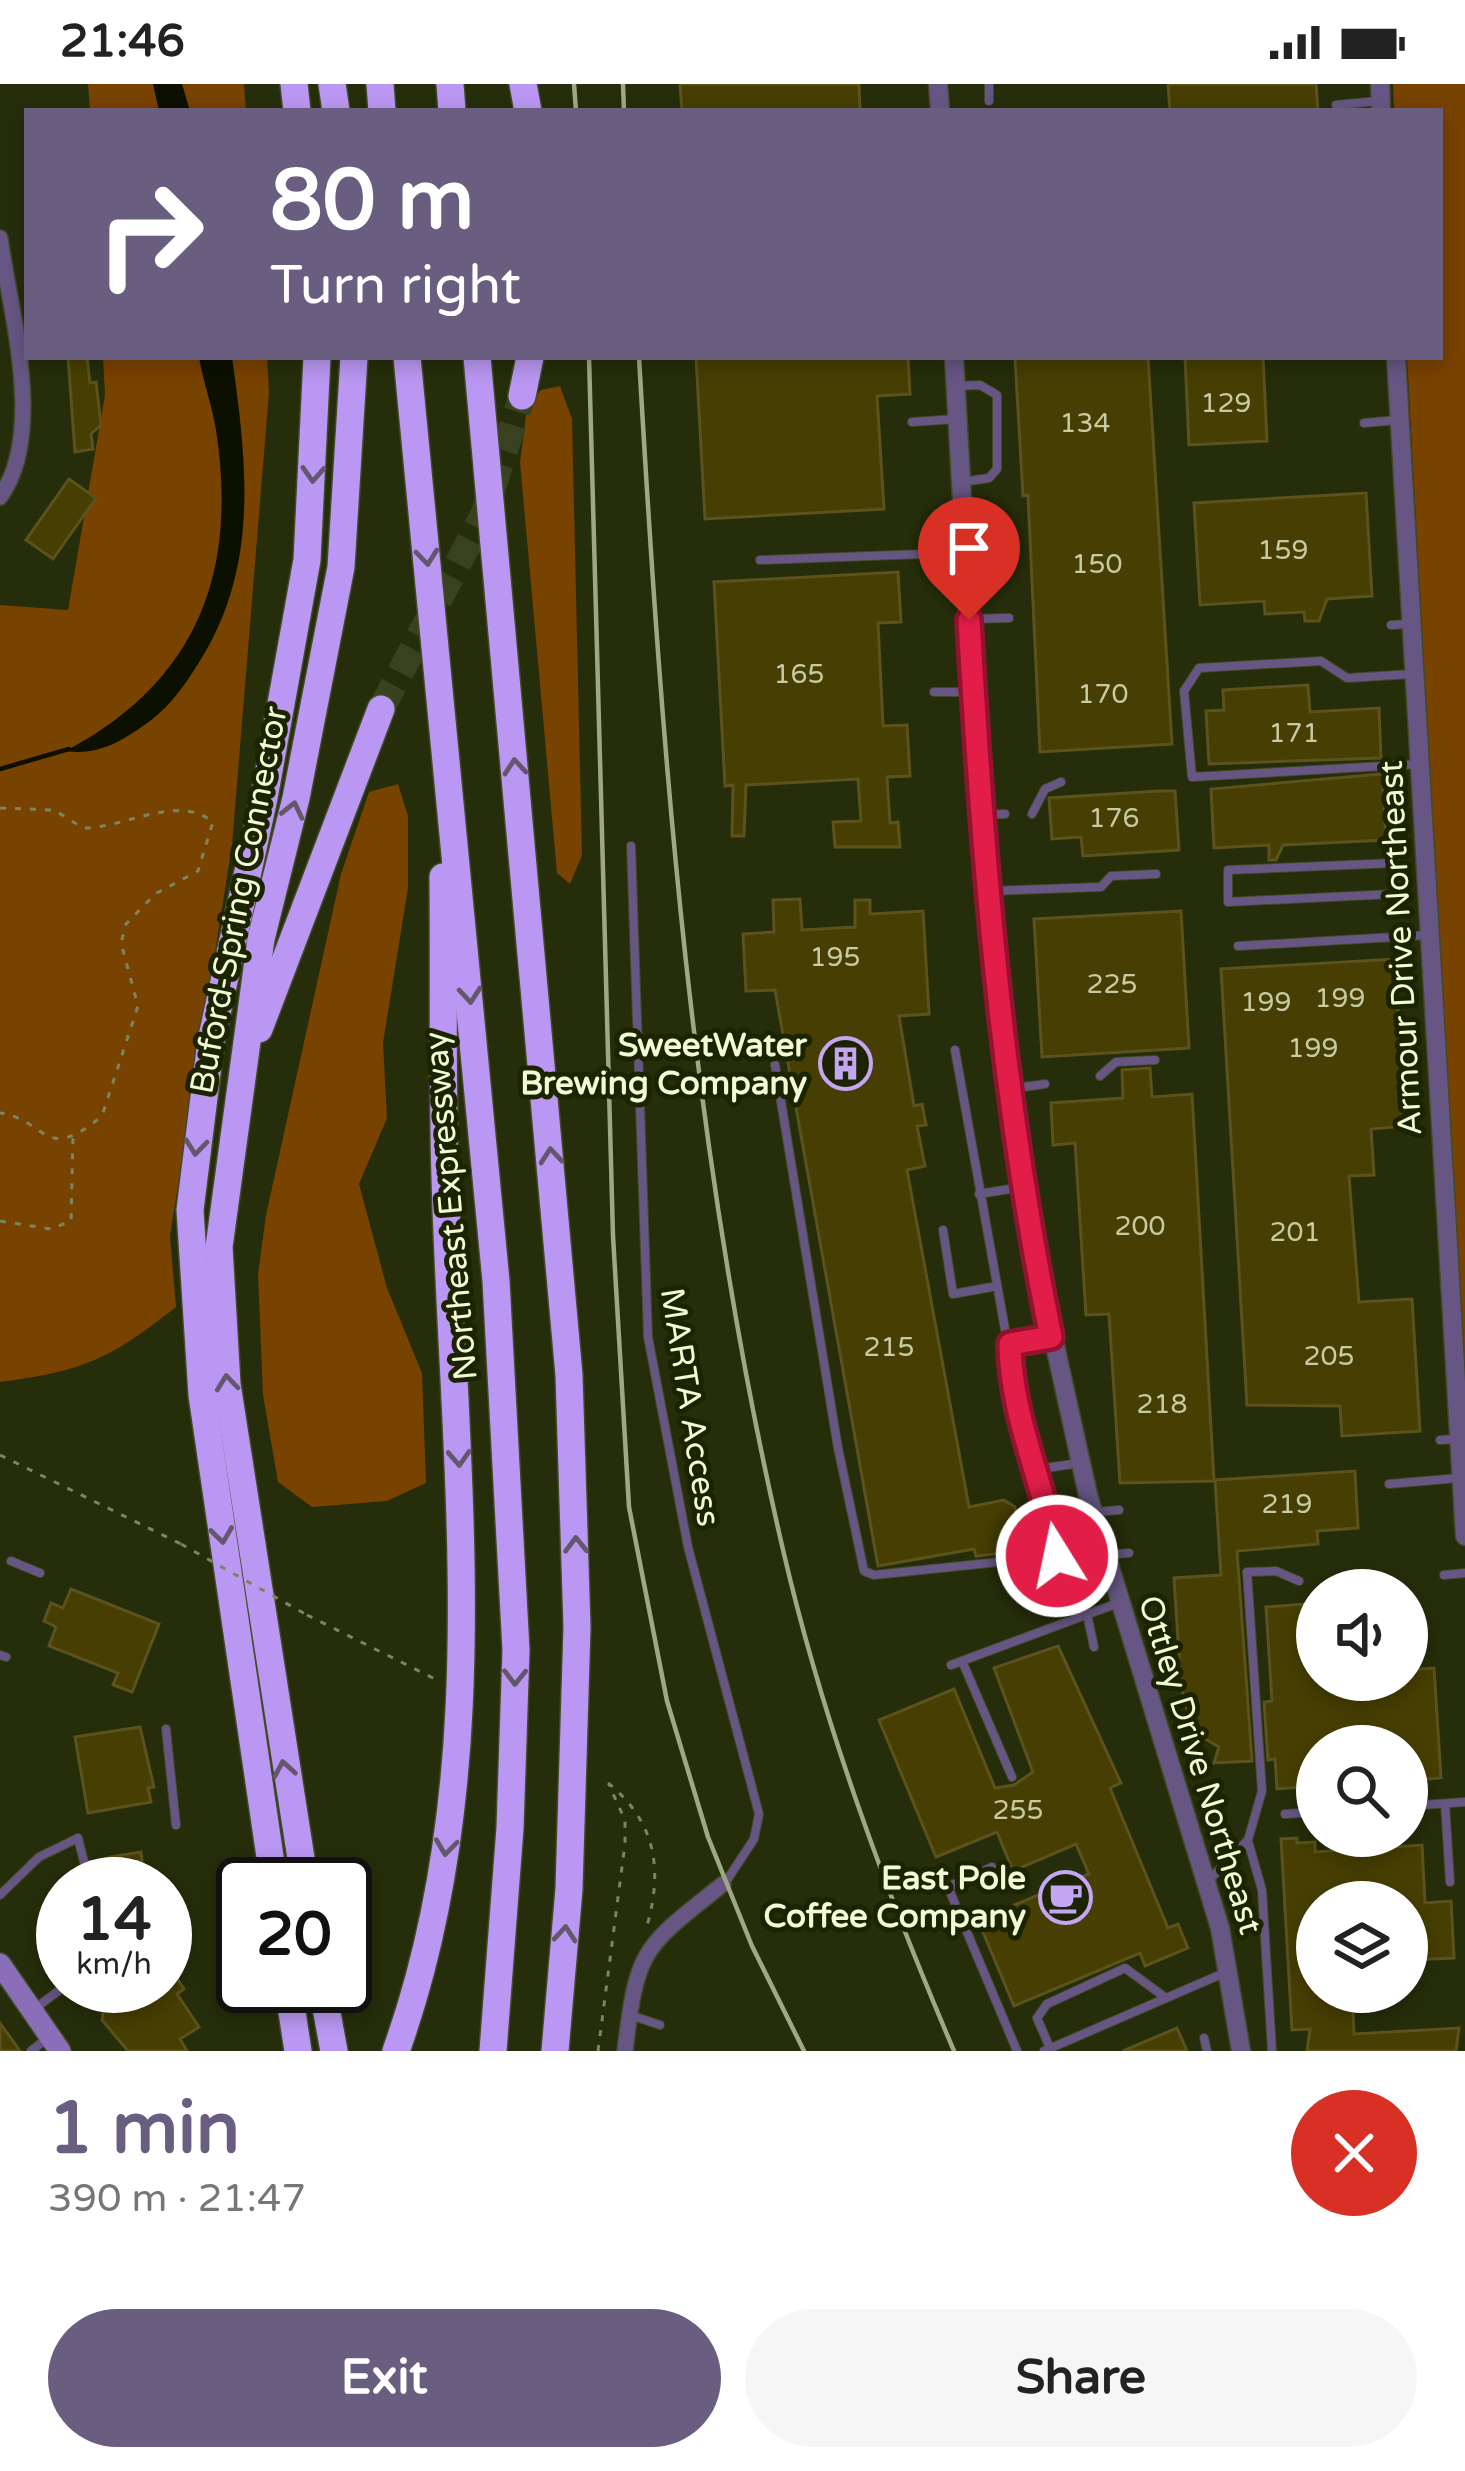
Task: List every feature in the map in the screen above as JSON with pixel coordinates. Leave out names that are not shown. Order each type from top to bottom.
[{"type":"highway","name":"Buford-Spring Connector","points":[[270,1857],[202,1395],[190,1210],[211,1040],[264,798],[307,560],[317,360]]},
{"type":"highway","name":"Buford-Spring Connector","points":[[300,1857],[227,1384],[219,1247],[261,939],[296,798],[341,567],[354,360]]},
{"type":"highway","name":"Northeast Expressway","points":[[407,360],[496,1281],[516,1650],[506,1891],[493,2051]]},
{"type":"highway","points":[[477,360],[569,1375],[576,1667],[569,1889],[555,2051]]},
{"type":"highway","points":[[522,396],[529,360]]},
{"type":"highway","points":[[237,1089],[381,709]]},
{"type":"highway","points":[[396,2050],[421,1979],[444,1866],[459,1739],[461,1497],[445,1177],[442,711]]},
{"type":"highway","points":[[292,2013],[298,2051]]},
{"type":"highway","points":[[327,2013],[334,2051]]},
{"type":"main road","points":[[0,1964],[55,2044]]},
{"type":"street","points":[[0,238],[25,421],[21,454],[0,497]]},
{"type":"street","name":"Ottley Drive Northeast","points":[[954,360],[980,815],[976,866],[986,891],[1022,1186],[1092,1512],[1231,1970],[1240,2051]]},
{"type":"street","name":"Armour Drive Northeast","points":[[1396,360],[1400,420],[1392,463],[1412,623],[1430,935],[1441,1289],[1450,1439],[1462,1478],[1465,1536]]},
{"type":"street","points":[[625,2051],[634,1975],[648,1949],[723,1884]]},
{"type":"lane","points":[[989,84],[989,100]]},
{"type":"lane","points":[[1336,105],[1381,98]]},
{"type":"lane","points":[[956,386],[980,385],[997,395],[1000,454],[988,478],[961,483]]},
{"type":"lane","points":[[912,422],[957,419]]},
{"type":"lane","points":[[1364,422],[1400,420]]},
{"type":"lane","points":[[760,560],[1004,551]]},
{"type":"lane","points":[[969,620],[1009,618]]},
{"type":"lane","points":[[1391,625],[1412,623]]},
{"type":"lane","points":[[1414,674],[1347,678],[1321,661],[1199,668],[1184,691],[1192,777],[1420,764]]},
{"type":"lane","points":[[934,692],[973,692]]},
{"type":"lane","points":[[1032,814],[1045,789],[1061,782]]},
{"type":"lane","points":[[980,815],[1005,814]]},
{"type":"lane","name":"MARTA Access","points":[[631,846],[649,1337],[688,1546],[759,1814],[754,1840],[723,1884]]},
{"type":"lane","points":[[1395,863],[1400,876],[1393,894],[1228,902],[1228,870],[1395,863]]},
{"type":"lane","points":[[1400,876],[1426,871]]},
{"type":"lane","points":[[986,891],[1101,887],[1111,876],[1156,874]]},
{"type":"lane","points":[[1238,946],[1430,935]]},
{"type":"lane","points":[[775,1065],[864,1571],[874,1575],[1057,1556],[1047,1498],[1033,1470],[955,1050]]},
{"type":"lane","points":[[1100,1076],[1116,1062],[1155,1060]]},
{"type":"lane","points":[[1009,1089],[1045,1084]]},
{"type":"lane","points":[[979,1194],[1022,1186]]},
{"type":"lane","points":[[943,1230],[953,1294],[997,1286]]},
{"type":"lane","points":[[1010,1344],[1051,1337]]},
{"type":"lane","points":[[1033,1470],[1080,1463]]},
{"type":"lane","points":[[1389,1484],[1462,1478]]},
{"type":"lane","points":[[1092,1512],[1119,1510]]},
{"type":"lane","points":[[1105,1555],[1129,1553]]},
{"type":"lane","points":[[11,1561],[40,1573]]},
{"type":"lane","points":[[1206,1883],[1248,1840],[1262,1791],[1247,1572],[1276,1570],[1296,1580]]},
{"type":"lane","points":[[1444,1575],[1465,1573]]},
{"type":"lane","points":[[951,1665],[1118,1603]]},
{"type":"lane","points":[[1087,1614],[1094,1648]]},
{"type":"lane","points":[[962,1660],[1012,1777]]},
{"type":"lane","points":[[166,1730],[176,1825]]},
{"type":"lane","points":[[1428,1805],[1465,1802]]},
{"type":"lane","points":[[1445,1804],[1450,1882]]},
{"type":"lane","points":[[1285,1814],[1296,1813]]},
{"type":"lane","points":[[51,1857],[78,1838],[83,1857]]},
{"type":"lane","points":[[1248,1840],[1262,1890],[1272,2051]]},
{"type":"lane","points":[[0,1895],[36,1867]]},
{"type":"lane","points":[[992,1867],[948,1887],[1017,2051]]},
{"type":"lane","points":[[1166,1998],[1126,1969],[1047,2003],[1037,2018],[1047,2050],[1231,1970]]},
{"type":"lane","points":[[32,2011],[36,2008]]},
{"type":"lane","points":[[629,2014],[660,2025]]},
{"type":"lane","points":[[1204,2038],[1207,2051]]},
{"type":"lane","points":[[31,2051],[55,2044]]},
{"type":"path","points":[[0,808],[54,810],[83,828],[154,813],[200,814],[213,822],[198,871],[155,894],[126,924],[121,943],[138,1006],[102,1117],[74,1135],[40,1137],[14,1115],[0,1113]]},
{"type":"path","points":[[0,1221],[51,1229],[71,1221],[74,1135]]},
{"type":"path","points":[[0,1456],[181,1544],[307,1615],[441,1682]]},
{"type":"path","points":[[598,2051],[625,1844],[625,1820],[608,1784],[634,1807],[651,1837],[656,1889],[646,1929]]},
{"type":"shaded area","points":[[88,84],[244,84],[246,108],[90,108]]},
{"type":"shaded area","points":[[153,84],[182,84],[189,108],[158,108]]},
{"type":"shaded area","points":[[1393,84],[1465,84],[1465,1416],[1407,360],[1443,360],[1443,108],[1394,108]]},
{"type":"shaded area","points":[[103,360],[267,360],[269,392],[232,845],[170,1236],[176,1307],[95,1360],[0,1382],[0,605],[68,610],[105,395]]},
{"type":"shaded area","points":[[200,360],[232,360],[242,437],[244,515],[232,591],[218,628],[164,709],[111,745],[66,751],[148,692],[177,657],[198,618],[213,576],[220,531],[216,430]]},
{"type":"shaded area","points":[[560,386],[572,419],[582,855],[570,884],[557,873],[520,462],[527,408],[541,390]]},
{"type":"shaded area","points":[[398,784],[408,816],[408,888],[383,1043],[387,1118],[359,1184],[387,1288],[422,1373],[426,1483],[387,1501],[312,1507],[278,1482],[263,1395],[258,1274],[266,1215],[341,874],[369,792]]},
{"type":"building","points":[[680,84],[859,84],[860,108],[682,108]]},
{"type":"building","points":[[1168,84],[1316,84],[1318,108],[1170,108]]},
{"type":"building","points":[[68,360],[87,360],[90,383],[96,382],[101,425],[91,434],[93,449],[75,452]]},
{"type":"building","points":[[696,360],[908,360],[910,394],[877,396],[884,509],[705,519]]},
{"type":"building","points":[[1015,360],[1148,360],[1172,744],[1040,752],[1028,495],[1023,496]]},
{"type":"building","points":[[1185,360],[1263,360],[1267,441],[1189,445]]},
{"type":"building","points":[[69,479],[96,498],[53,559],[26,540]]},
{"type":"building","points":[[1366,493],[1372,596],[1327,599],[1319,621],[1305,621],[1304,612],[1265,614],[1264,601],[1200,605],[1194,503]]},
{"type":"building","points":[[898,572],[901,622],[878,623],[883,726],[907,725],[910,776],[887,777],[890,823],[898,822],[900,847],[835,847],[833,822],[861,821],[858,779],[746,785],[744,836],[732,836],[733,785],[725,786],[714,582]]},
{"type":"building","points":[[1308,685],[1310,712],[1379,708],[1381,758],[1209,764],[1206,711],[1224,710],[1223,690]]},
{"type":"building","points":[[1382,774],[1386,840],[1283,845],[1276,860],[1269,860],[1269,845],[1214,848],[1211,789]]},
{"type":"building","points":[[1175,791],[1179,850],[1083,856],[1081,837],[1052,839],[1049,798]]},
{"type":"building","points":[[800,899],[802,930],[855,927],[855,900],[870,900],[870,914],[923,911],[929,1014],[899,1016],[914,1106],[922,1104],[926,1125],[917,1126],[925,1166],[907,1170],[969,1507],[1004,1500],[1015,1507],[1021,1540],[1012,1552],[976,1556],[974,1549],[878,1566],[775,990],[746,991],[743,934],[774,932],[773,900]]},
{"type":"building","points":[[1181,911],[1189,1048],[1042,1057],[1034,919]]},
{"type":"building","points":[[1395,959],[1405,1126],[1371,1129],[1374,1175],[1349,1176],[1359,1302],[1412,1299],[1420,1431],[1342,1436],[1340,1406],[1247,1405],[1221,969]]},
{"type":"building","points":[[1150,1068],[1152,1097],[1192,1094],[1214,1481],[1120,1483],[1109,1314],[1086,1315],[1075,1143],[1053,1145],[1051,1103],[1123,1098],[1122,1070]]},
{"type":"building","points":[[1355,1471],[1358,1528],[1317,1531],[1318,1544],[1237,1551],[1252,1761],[1214,1763],[1219,1747],[1193,1732],[1181,1686],[1174,1578],[1221,1575],[1215,1480]]},
{"type":"building","points":[[71,1589],[159,1624],[132,1692],[113,1685],[118,1673],[49,1646],[56,1627],[44,1621],[51,1603],[63,1608]]},
{"type":"building","points":[[1296,1605],[1296,1701],[1428,1701],[1428,1668],[1434,1668],[1441,1778],[1428,1779],[1428,1725],[1296,1725],[1296,1788],[1277,1789],[1275,1759],[1268,1760],[1264,1702],[1272,1701],[1266,1607]]},
{"type":"building","points":[[1058,1646],[1121,1783],[1110,1788],[1168,1928],[1178,1924],[1188,1948],[1145,1966],[1140,1953],[1014,2006],[978,1920],[1089,1874],[1076,1844],[1013,1871],[997,1832],[936,1857],[879,1720],[954,1689],[995,1788],[1014,1785],[1033,1772],[994,1668]]},
{"type":"building","points":[[140,1727],[154,1787],[148,1788],[151,1802],[88,1813],[75,1737]]},
{"type":"building","points":[[1296,1838],[1296,1857],[1423,1857],[1424,1881],[1296,1881],[1296,2013],[1353,2013],[1354,2034],[1459,2028],[1456,2051],[1307,2051],[1310,2029],[1292,2030],[1281,1839]]},
{"type":"building","points":[[1451,1901],[1454,1958],[1428,1959],[1428,1903]]},
{"type":"building","points":[[103,2013],[190,2013],[199,2027],[180,2039],[187,2051],[128,2051],[102,2020]]},
{"type":"building","points":[[0,2023],[20,2051],[0,2051]]},
{"type":"building","points":[[1177,2028],[1187,2051],[1123,2051]]},
{"type":"waterway","points":[[0,769],[69,749]]},
{"type":"tunnel","points":[[381,709],[484,514],[522,396]]},
{"type":"railway","points":[[574,84],[576,108]]},
{"type":"railway","points":[[623,84],[624,108]]},
{"type":"railway","points":[[589,360],[613,1236],[629,1507],[667,1701],[708,1837],[752,1946],[804,2051]]},
{"type":"railway","points":[[639,360],[658,657],[686,958],[704,1109],[752,1407],[800,1618],[837,1744],[880,1868],[954,2051]]},
{"type":"place","name":"SweetWater Brewing Company","points":[[846,1064]]},
{"type":"place","name":"East Pole Coffee Company","points":[[1065,1897]]},
{"type":"route","points":[[969,620],[994,981],[1020,1172],[1051,1337],[1010,1344],[1010,1362],[1027,1452],[1037,1485],[1047,1498],[1057,1556]]}]
